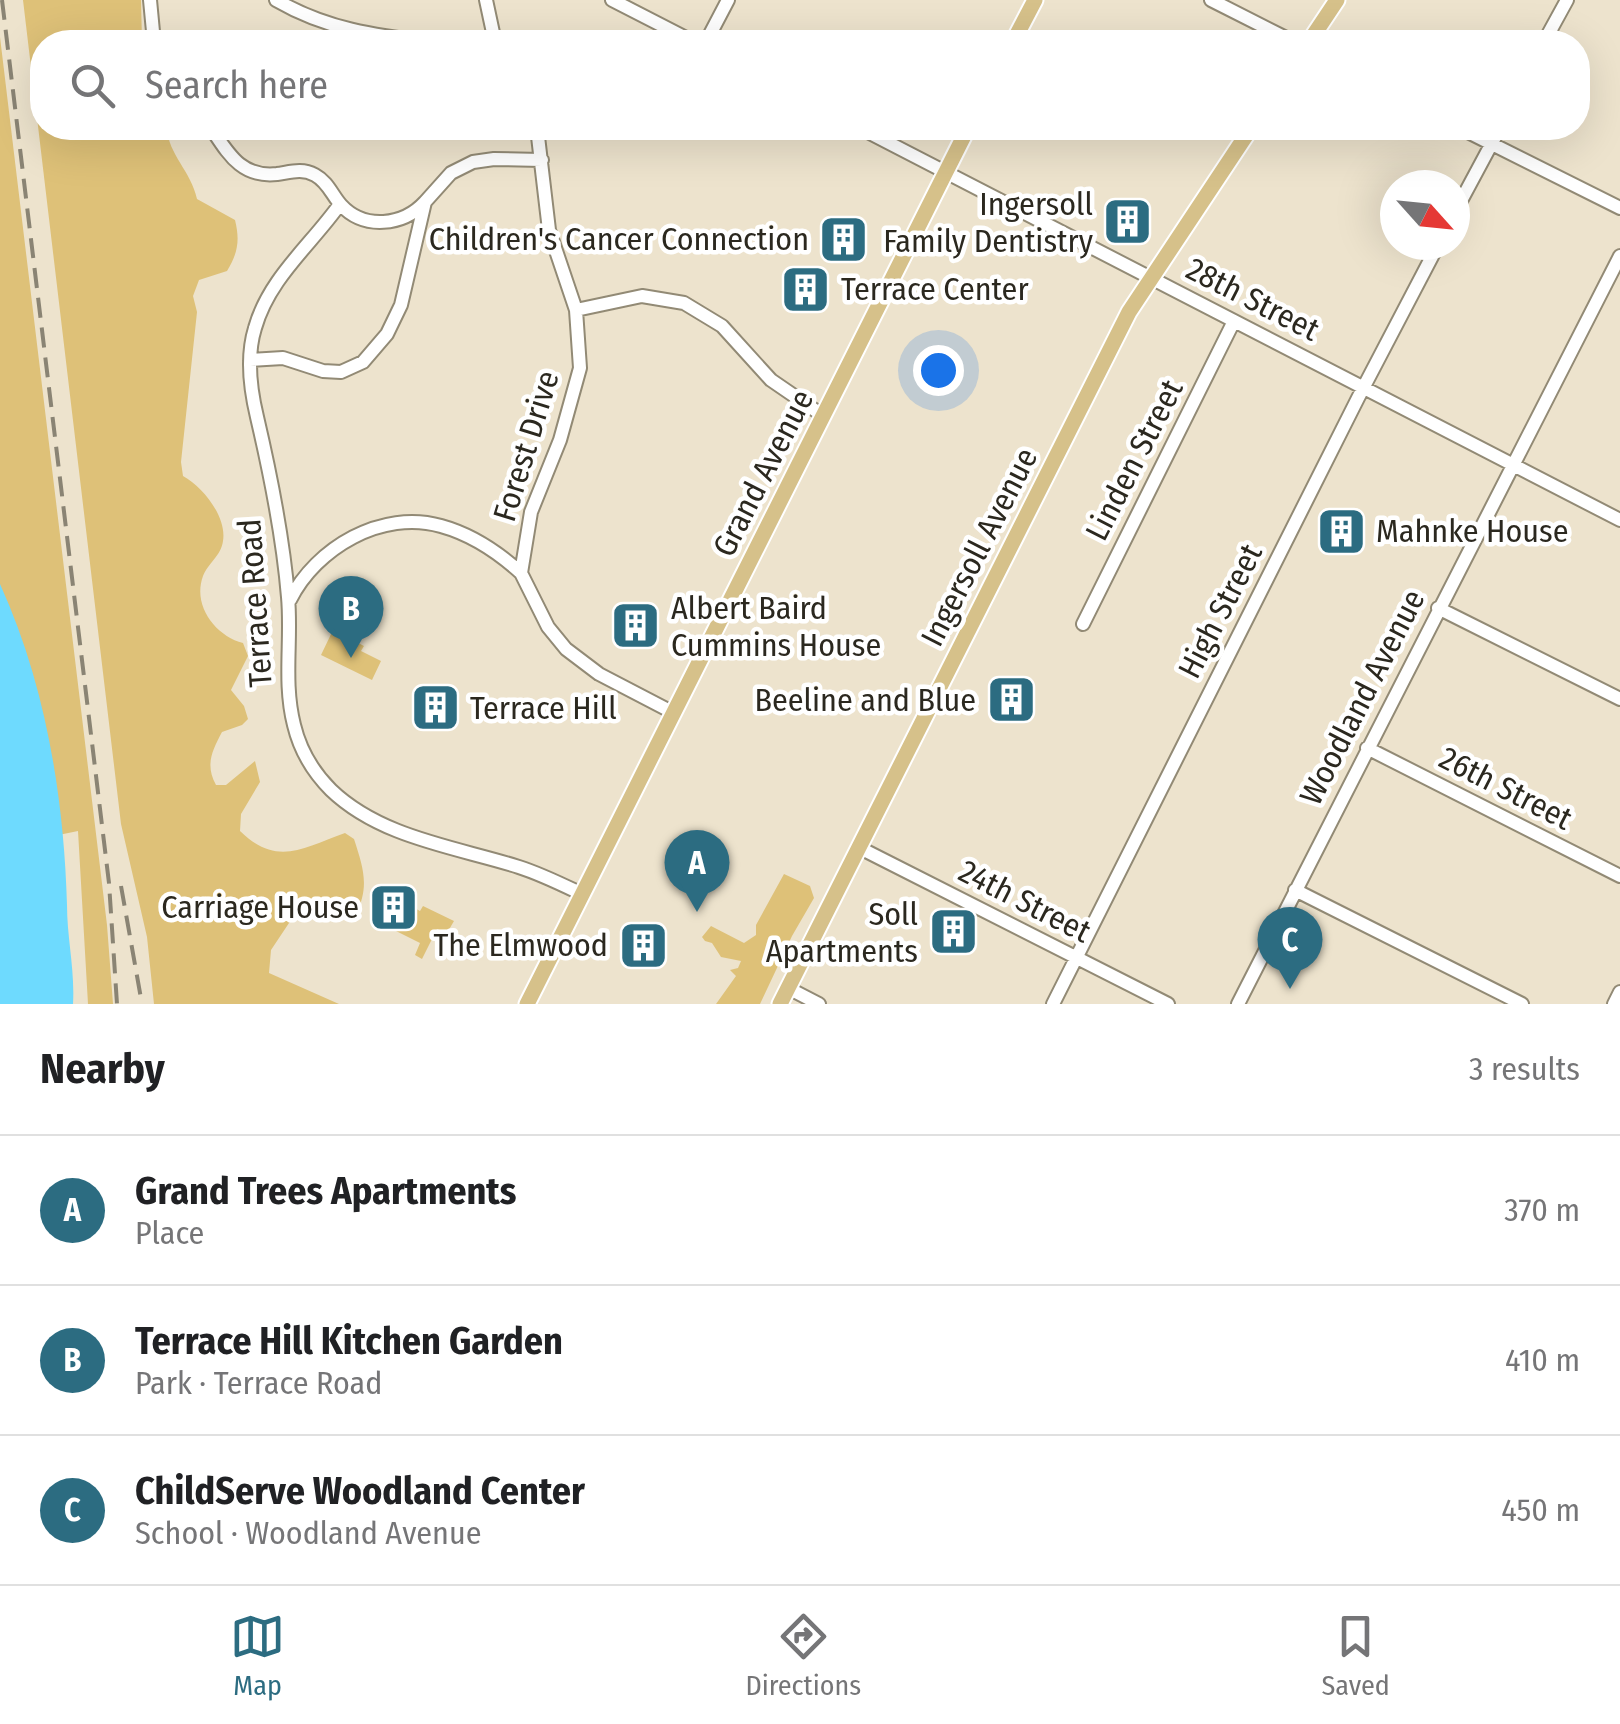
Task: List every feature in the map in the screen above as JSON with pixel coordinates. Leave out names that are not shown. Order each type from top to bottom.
[{"type":"main road","points":[[1019,30],[1035,0]]},
{"type":"main road","points":[[1317,30],[1338,0]]},
{"type":"main road","name":"Grand Avenue","points":[[527,1004],[962,140]]},
{"type":"main road","name":"Ingersoll Avenue","points":[[780,1004],[1113,342],[1149,277],[1243,140]]},
{"type":"street","points":[[150,0],[153,30]]},
{"type":"street","points":[[276,0],[322,24],[343,30]]},
{"type":"street","points":[[486,0],[492,30]]},
{"type":"street","points":[[612,0],[671,30]]},
{"type":"street","points":[[712,30],[728,0]]},
{"type":"street","points":[[1211,0],[1270,30]]},
{"type":"street","points":[[1551,30],[1567,0]]},
{"type":"street","points":[[218,140],[238,164],[264,174],[296,170],[312,173],[325,182],[340,204],[361,219],[382,223],[411,215],[451,173],[472,162],[542,160]]},
{"type":"street","name":"Forest Drive","points":[[539,140],[549,230],[576,310],[580,368],[560,440],[531,512],[522,574],[548,627],[566,649],[599,674],[672,712]]},
{"type":"street","name":"28th Street","points":[[883,140],[1620,520]]},
{"type":"street","points":[[1486,140],[1620,208]]},
{"type":"street","points":[[1470,184],[1494,140]]},
{"type":"street","points":[[250,360],[283,358],[323,371],[341,372],[364,362],[387,334],[401,305],[425,202]]},
{"type":"street","name":"Terrace Road","points":[[340,204],[267,296],[255,326],[250,360],[251,392],[272,482],[289,602],[287,660],[292,713],[305,755],[329,788],[354,807],[407,834],[517,866],[582,894]]},
{"type":"street","name":"Woodland Avenue","points":[[1238,1004],[1620,256]]},
{"type":"street","name":"High Street","points":[[1053,1004],[1430,260]]},
{"type":"street","points":[[576,310],[642,296],[684,303],[722,326],[770,380],[822,415]]},
{"type":"street","name":"Linden Street","points":[[1083,624],[1234,321]]},
{"type":"street","points":[[289,602],[305,576],[336,547],[359,534],[398,523],[426,522],[452,530],[488,548],[522,574]]},
{"type":"street","points":[[1438,608],[1620,700]]},
{"type":"street","name":"26th Street","points":[[1367,748],[1620,876]]},
{"type":"street","name":"24th Street","points":[[858,847],[1168,1004]]},
{"type":"street","points":[[1295,890],[1522,1004]]},
{"type":"street","points":[[788,988],[819,1004]]},
{"type":"street","points":[[1614,1004],[1620,992]]},
{"type":"shaded area","points":[[23,0],[141,0],[142,30],[30,30],[30,59]]},
{"type":"shaded area","points":[[0,37],[107,925],[113,1004],[88,1004],[78,831],[0,847]]},
{"type":"shaded area","points":[[40,140],[169,140],[197,199],[235,220],[237,246],[231,264],[227,271],[199,280],[193,296],[197,312],[181,462],[183,476],[212,504],[223,532],[220,551],[200,587],[204,609],[224,634],[243,643],[248,656],[231,690],[244,706],[248,719],[222,732],[210,764],[216,785],[226,785],[255,761],[260,782],[241,814],[240,831],[266,849],[291,851],[345,833],[354,839],[364,885],[356,914],[344,919],[295,914],[271,950],[269,973],[339,1004],[154,1004],[147,937],[121,824]]},
{"type":"shaded area","points":[[333,630],[364,646],[361,651],[381,661],[372,680],[321,655]]},
{"type":"shaded area","points":[[784,874],[810,886],[814,898],[760,1004],[716,1004],[736,976],[730,970],[738,968],[741,961],[721,957],[712,943],[702,937],[711,926],[744,943],[756,935],[756,925]]},
{"type":"shaded area","points":[[409,905],[420,911],[423,906],[454,921],[447,933],[437,929],[422,959],[415,955],[420,943],[386,926],[391,917],[401,921]]},
{"type":"water","points":[[0,584],[29,661],[49,741],[62,823],[73,1004],[0,1004]]},
{"type":"railway","points":[[2,0],[109,883],[117,1004]]},
{"type":"railway","points":[[121,886],[142,1004]]},
{"type":"place","name":"Ingersoll Family Dentistry","points":[[1128,222]]},
{"type":"place","name":"Children's Cancer Connection","points":[[844,239]]},
{"type":"place","name":"Terrace Center","points":[[806,289]]},
{"type":"place","name":"Mahnke House","points":[[1341,531]]},
{"type":"place","name":"Albert Baird Cummins House","points":[[636,626]]},
{"type":"place","name":"Terrace Hill Kitchen Garden","points":[[351,658]]},
{"type":"place","name":"Beeline and Blue","points":[[1011,700]]},
{"type":"place","name":"Terrace Hill","points":[[435,708]]},
{"type":"place","name":"Carriage House","points":[[394,907]]},
{"type":"place","name":"Grand Trees Apartments","points":[[697,912]]},
{"type":"place","name":"Soll Apartments","points":[[953,932]]},
{"type":"place","name":"The Elmwood","points":[[643,945]]},
{"type":"place","name":"ChildServe Woodland Center","points":[[1290,989]]}]
